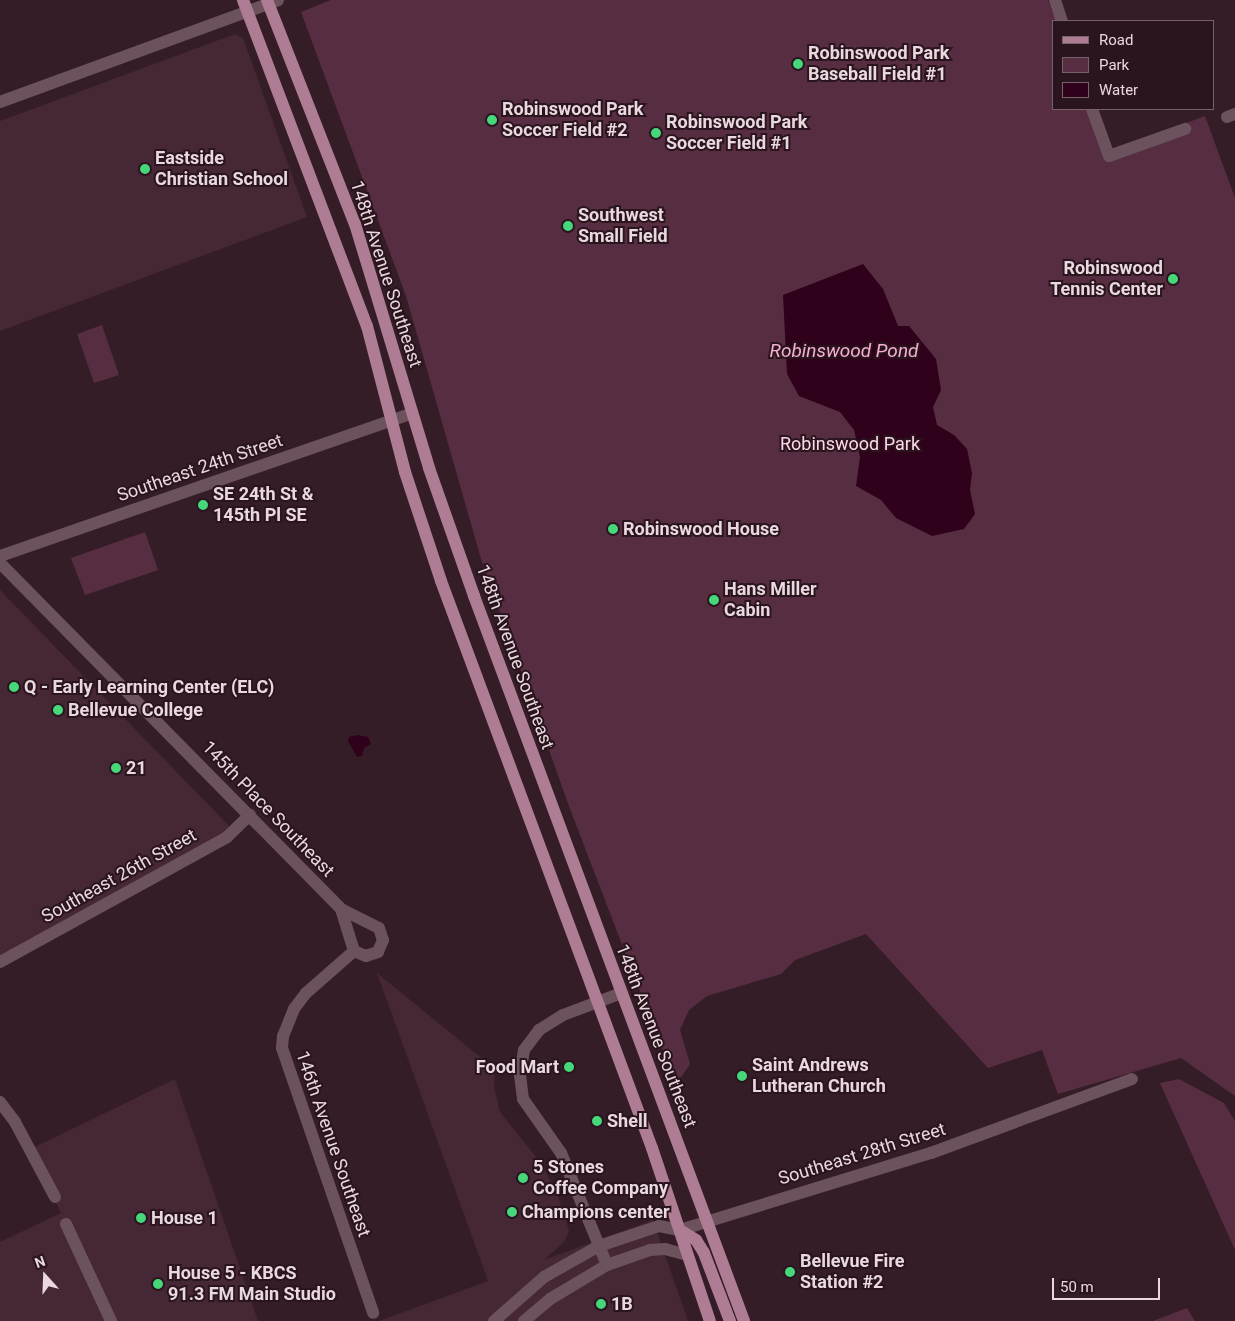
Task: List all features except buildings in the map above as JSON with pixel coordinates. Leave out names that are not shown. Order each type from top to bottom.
[{"type":"main road","name":"148th Avenue Southeast","points":[[271,1],[355,224],[412,413],[474,596],[619,994],[708,1220],[744,1321]]},
{"type":"main road","name":"148th Avenue Southeast","points":[[245,6],[367,326],[391,420],[441,581],[598,1002],[680,1230],[710,1321]]},
{"type":"main road","points":[[680,1230],[696,1240],[704,1252],[730,1321]]},
{"type":"street","points":[[1055,0],[1062,20]]},
{"type":"street","points":[[0,102],[245,6],[271,1]]},
{"type":"street","points":[[1092,110],[1109,156],[1185,129]]},
{"type":"street","name":"Southeast 24th Street","points":[[0,556],[412,413]]},
{"type":"street","name":"145th Place Southeast","points":[[0,563],[342,909]]},
{"type":"street","name":"Southeast 26th Street","points":[[0,962],[227,837],[250,815]]},
{"type":"street","points":[[342,909],[373,924],[382,934],[378,952],[366,956],[354,951],[342,909]]},
{"type":"street","name":"146th Avenue Southeast","points":[[354,951],[306,993],[294,1009],[283,1036],[282,1048],[373,1313]]},
{"type":"street","points":[[607,1265],[561,1153],[523,1099],[520,1075],[524,1050],[539,1030],[557,1018],[619,994]]},
{"type":"street","name":"Southeast 28th Street","points":[[494,1321],[544,1277],[599,1246],[659,1226],[680,1230],[931,1153],[1132,1079]]},
{"type":"street","points":[[0,1102],[14,1122],[55,1197]]},
{"type":"street","points":[[66,1224],[111,1321]]},
{"type":"street","points":[[524,1321],[550,1299],[607,1265],[650,1250],[665,1249],[687,1255]]},
{"type":"shaded area","name":"Eastside Christian School","points":[[235,34],[243,38],[307,217],[0,331],[0,121]]},
{"type":"shaded area","name":"Bellevue College","points":[[0,590],[234,831],[0,962]]},
{"type":"shaded area","points":[[377,973],[495,1069],[494,1087],[500,1112],[540,1162],[557,1193],[569,1231],[564,1242],[544,1260],[653,1220],[688,1321],[379,1321],[488,1281]]},
{"type":"shaded area","points":[[175,1079],[258,1321],[0,1321],[0,1242],[61,1213],[31,1149]]},
{"type":"green space","name":"Robinswood Park","points":[[331,0],[1048,0],[1056,20],[1052,20],[1052,110],[1086,110],[1103,154],[1205,116],[1235,198],[1235,1096],[1181,1058],[1058,1094],[1042,1050],[988,1068],[866,934],[795,960],[781,974],[707,996],[689,1010],[680,1030],[690,1064],[676,1085],[570,809],[481,559],[406,296],[301,12]]},
{"type":"green space","points":[[102,325],[119,375],[94,383],[77,334]]},
{"type":"green space","points":[[145,532],[158,570],[85,595],[71,558]]},
{"type":"green space","points":[[1179,1079],[1224,1103],[1235,1121],[1235,1250],[1160,1083]]},
{"type":"green space","points":[[1187,1308],[1195,1321],[1153,1321]]},
{"type":"water","name":"Robinswood Pond","points":[[863,264],[883,289],[898,326],[909,326],[936,359],[941,390],[933,407],[937,425],[954,435],[967,449],[972,473],[970,490],[975,514],[964,529],[932,536],[896,518],[881,500],[856,486],[860,457],[854,430],[840,412],[799,396],[787,374],[783,295]]},
{"type":"water","points":[[358,735],[368,737],[371,744],[364,748],[362,756],[357,757],[348,741],[349,737]]},
{"type":"place","name":"Robinswood Park Baseball Field #1","points":[[798,64]]},
{"type":"place","name":"Robinswood Park Soccer Field #2","points":[[492,120]]},
{"type":"place","name":"Robinswood Park Soccer Field #1","points":[[656,133]]},
{"type":"place","name":"Eastside Christian School","points":[[145,169]]},
{"type":"place","name":"Southwest Small Field","points":[[568,226]]},
{"type":"place","name":"Robinswood Tennis Center","points":[[1173,279]]},
{"type":"place","name":"SE 24th St & 145th Pl SE","points":[[203,505]]},
{"type":"place","name":"Robinswood House","points":[[613,529]]},
{"type":"place","name":"Hans Miller Cabin","points":[[714,600]]},
{"type":"place","name":"Q - Early Learning Center (ELC)","points":[[14,687]]},
{"type":"place","name":"Bellevue College","points":[[58,710]]},
{"type":"place","name":"21","points":[[116,768]]},
{"type":"place","name":"Food Mart","points":[[569,1067]]},
{"type":"place","name":"Saint Andrews Lutheran Church","points":[[742,1076]]},
{"type":"place","name":"Shell","points":[[597,1121]]},
{"type":"place","name":"5 Stones Coffee Company","points":[[523,1178]]},
{"type":"place","name":"Champions center","points":[[512,1212]]},
{"type":"place","name":"House 1","points":[[141,1218]]},
{"type":"place","name":"Bellevue Fire Station #2","points":[[790,1272]]},
{"type":"place","name":"House 5 - KBCS 91.3 FM Main Studio","points":[[158,1284]]},
{"type":"place","name":"1B","points":[[601,1304]]}]
